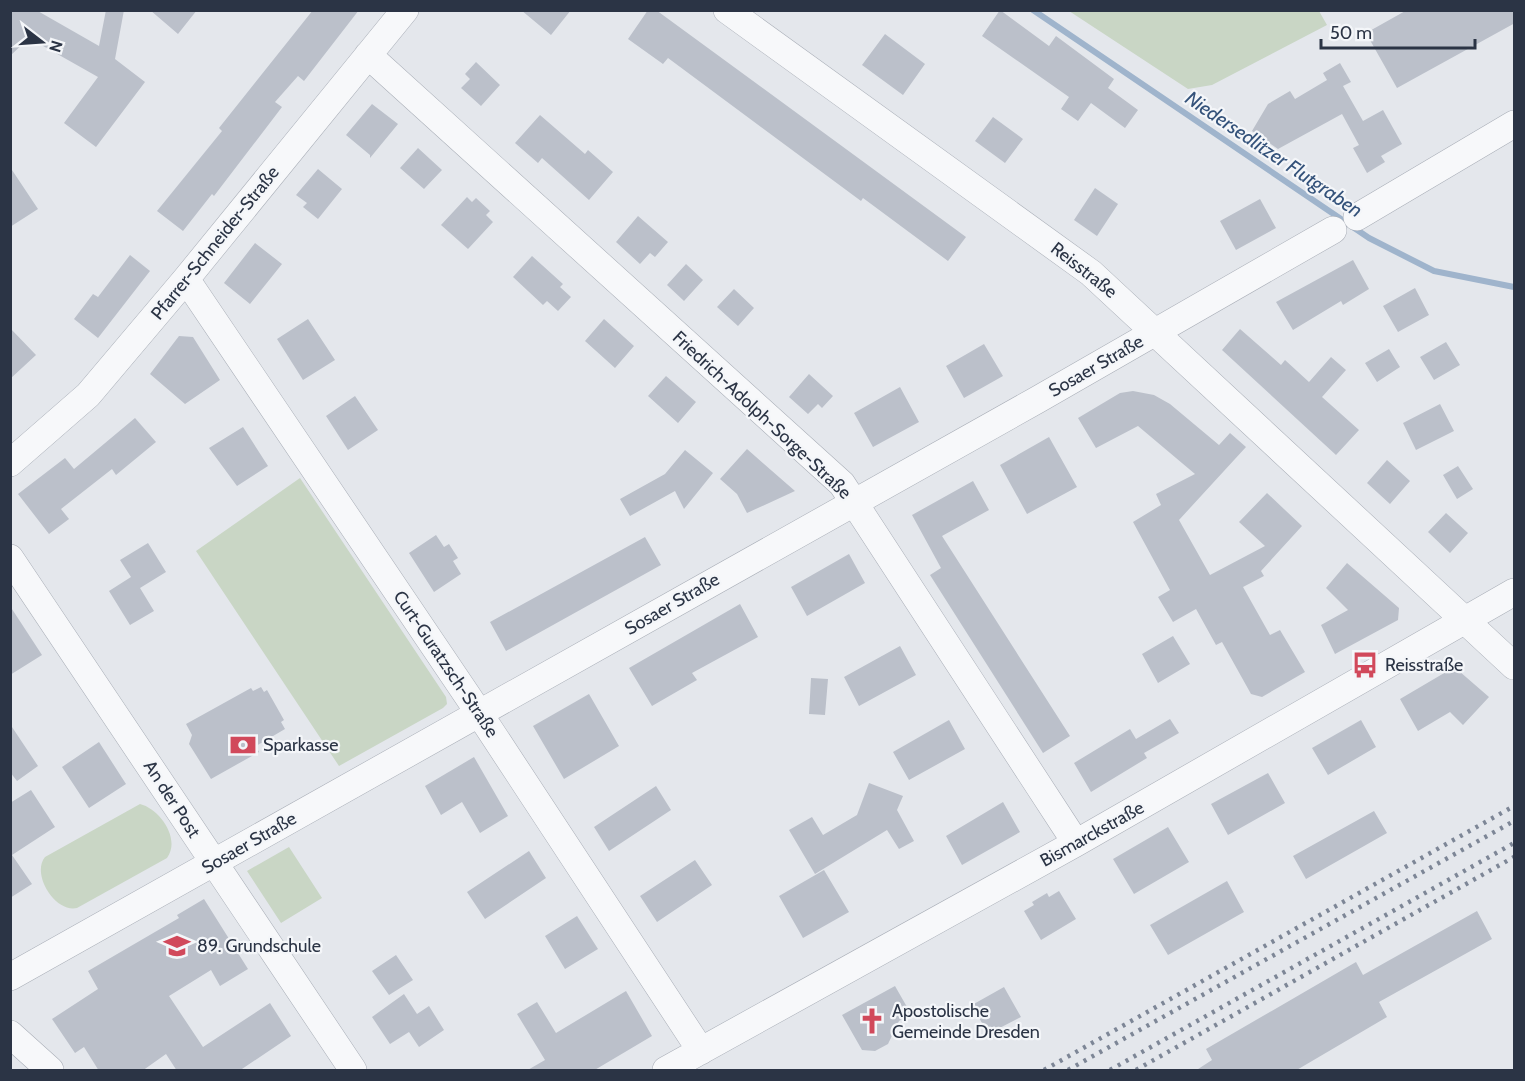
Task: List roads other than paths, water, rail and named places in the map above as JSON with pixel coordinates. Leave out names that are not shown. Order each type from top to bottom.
[{"type":"street","name":"Pfarrer-Schneider-Straße","points":[[10,463],[88,395],[186,279],[405,10]]},
{"type":"street","name":"Reisstraße","points":[[727,10],[1091,273],[1515,666]]},
{"type":"street","name":"Friedrich-Adolph-Sorge-Straße","points":[[368,55],[842,484],[1076,843]]},
{"type":"street","points":[[1357,217],[1515,124]]},
{"type":"street","name":"Sosaer Straße","points":[[10,977],[480,714],[1333,230]]},
{"type":"street","name":"Curt-Guratzsch-Straße","points":[[186,279],[480,714],[701,1051]]},
{"type":"street","name":"An der Post","points":[[10,558],[353,1071]]},
{"type":"street","name":"Bismarckstraße","points":[[666,1071],[1076,843],[1515,592]]},
{"type":"street","points":[[10,1034],[50,1071]]},
{"type":"waterway","name":"Niedersedlitzer Flutgraben","points":[[1033,10],[1369,238],[1434,271],[1514,287]]},
{"type":"railway","points":[[1044,1070],[1514,806]]},
{"type":"railway","points":[[1068,1070],[1514,821]]},
{"type":"railway","points":[[1110,1070],[1514,843]]},
{"type":"railway","points":[[1136,1070],[1514,857]]},
{"type":"place","name":"Reisstraße","points":[[1365,665]]},
{"type":"place","name":"Sparkasse","points":[[243,745]]},
{"type":"place","name":"89. Grundschule","points":[[177,946]]},
{"type":"place","name":"Apostolische Gemeinde Dresden","points":[[872,1021]]}]
